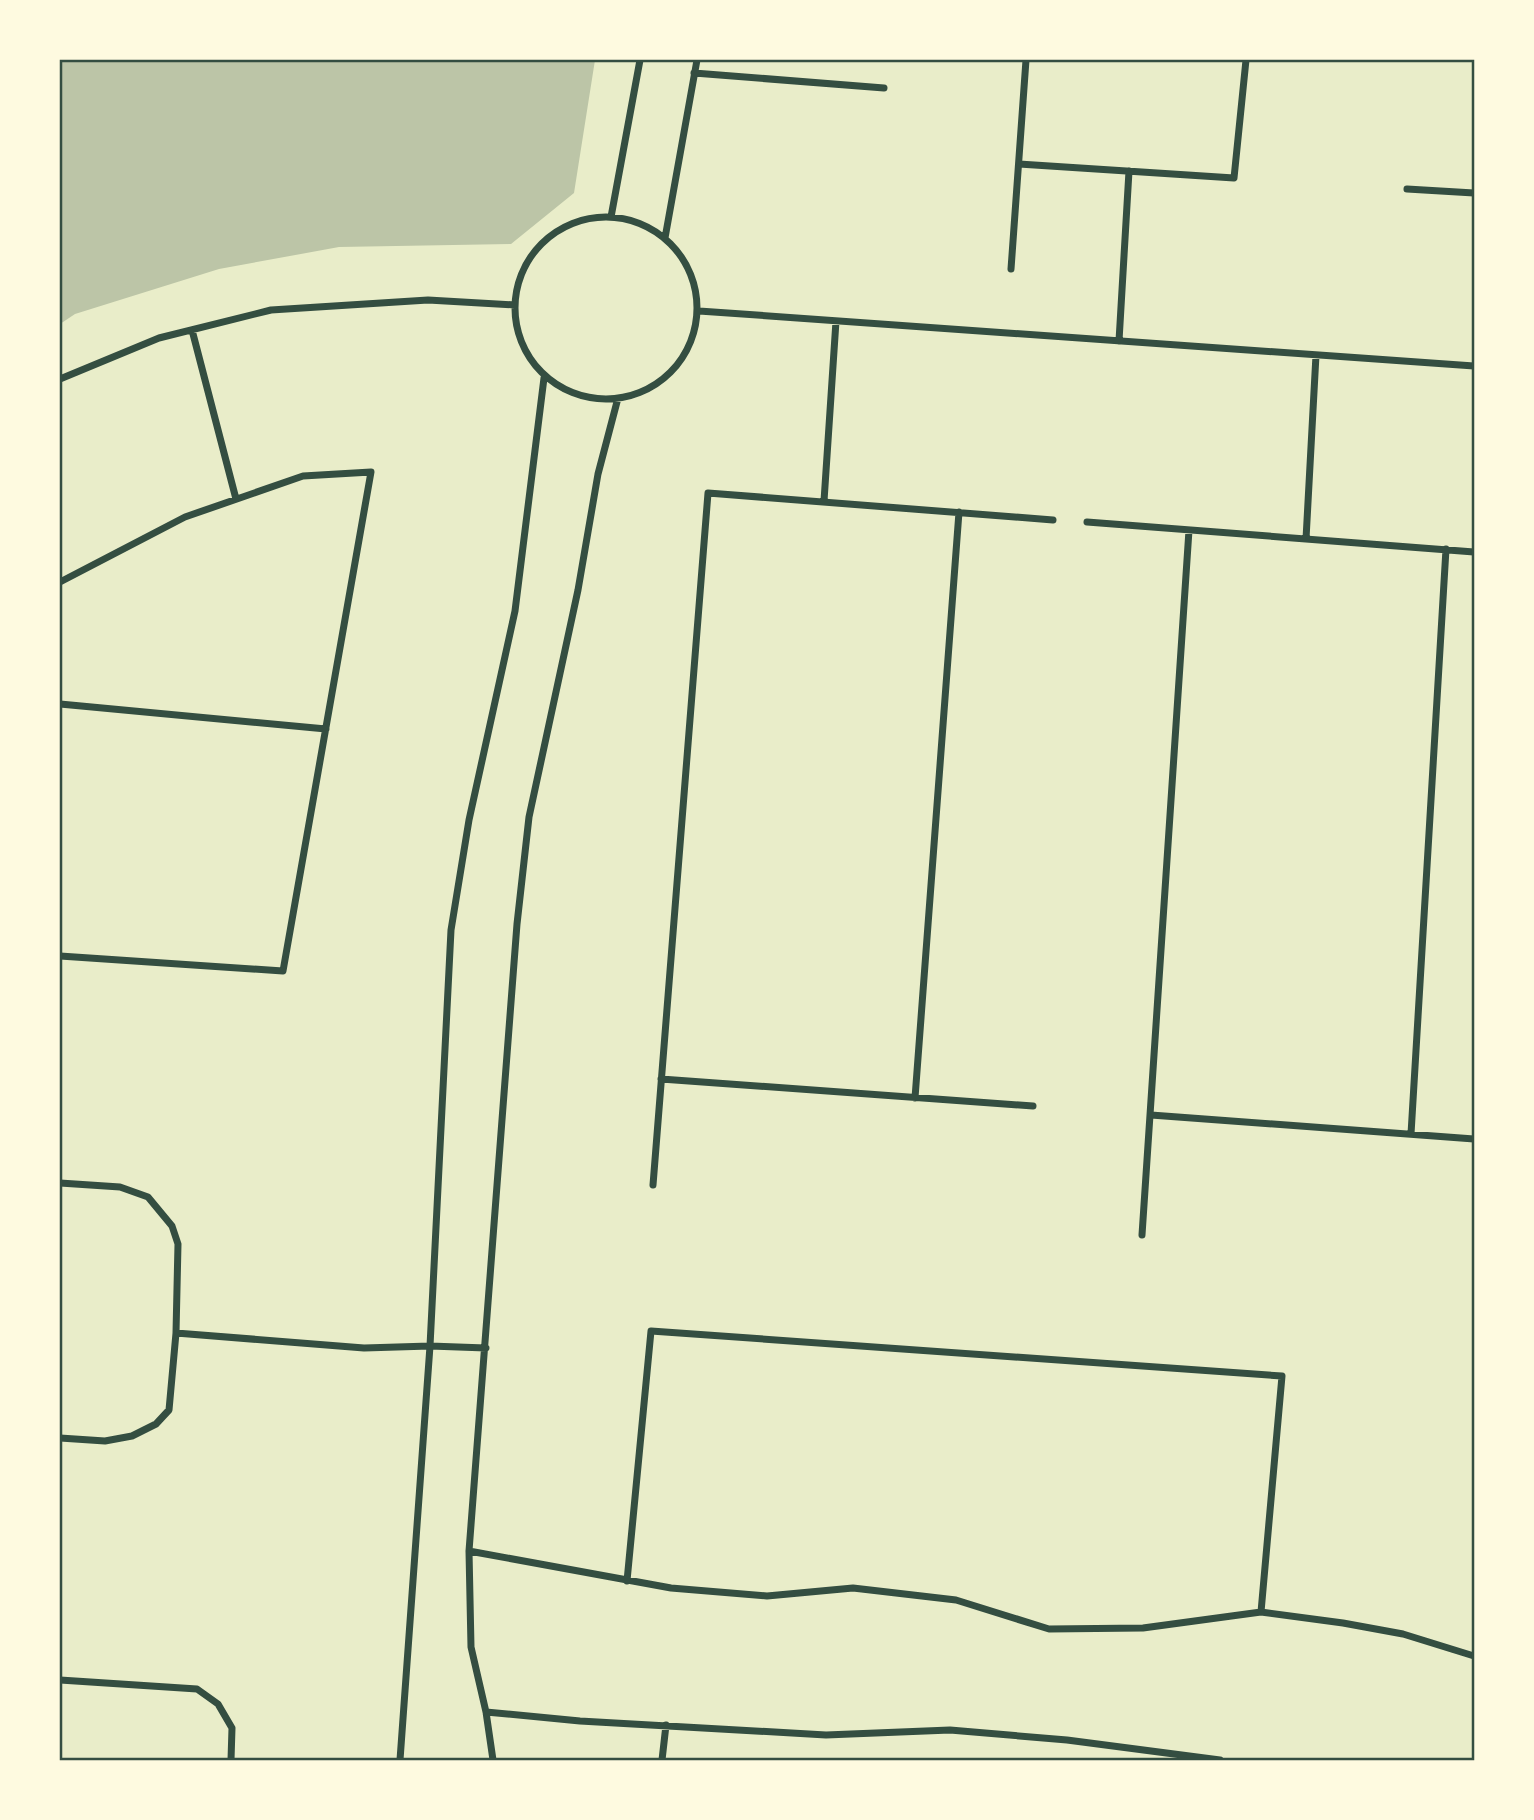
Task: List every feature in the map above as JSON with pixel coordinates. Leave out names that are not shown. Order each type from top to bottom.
[{"type":"street","points":[[611,217],[640,60]]},
{"type":"street","points":[[665,238],[697,60]]},
{"type":"street","points":[[1012,269],[1026,60]]},
{"type":"street","points":[[1019,164],[1234,178],[1246,60]]},
{"type":"street","points":[[694,73],[884,88]]},
{"type":"street","points":[[1119,341],[1129,171]]},
{"type":"street","points":[[1407,189],[1475,194]]},
{"type":"street","points":[[611,217],[640,224],[665,238],[684,260],[695,287],[699,311],[690,344],[673,371],[648,390],[618,398],[587,397],[544,378],[519,336],[515,305],[520,276],[534,252],[556,232],[582,220],[611,217]]},
{"type":"street","points":[[60,379],[159,338],[271,310],[428,300],[515,305]]},
{"type":"street","points":[[699,311],[1475,366]]},
{"type":"street","points":[[824,502],[836,321]]},
{"type":"street","points":[[192,330],[236,499]]},
{"type":"street","points":[[1306,539],[1316,355]]},
{"type":"street","points":[[400,1760],[430,1346],[451,930],[469,820],[515,611],[544,378]]},
{"type":"street","points":[[493,1760],[486,1712],[471,1647],[470,1551],[517,924],[529,817],[579,590],[598,474],[618,398]]},
{"type":"street","points":[[60,582],[185,517],[303,476],[371,472],[283,971],[60,956]]},
{"type":"street","points":[[653,1185],[708,493],[1053,520]]},
{"type":"street","points":[[915,1098],[959,512]]},
{"type":"street","points":[[1087,522],[1475,552]]},
{"type":"street","points":[[1142,1236],[1189,530]]},
{"type":"street","points":[[1411,1134],[1446,550]]},
{"type":"street","points":[[60,704],[326,729]]},
{"type":"street","points":[[662,1079],[1033,1107]]},
{"type":"street","points":[[1151,1115],[1475,1139]]},
{"type":"street","points":[[60,1183],[121,1187],[148,1197],[172,1226],[178,1244],[176,1333],[169,1410],[156,1424],[132,1436],[105,1441],[60,1438]]},
{"type":"street","points":[[627,1581],[650,1331],[1282,1376],[1261,1612]]},
{"type":"street","points":[[176,1333],[364,1348],[486,1348]]},
{"type":"street","points":[[470,1551],[671,1588],[767,1596],[853,1588],[956,1600],[1049,1629],[1143,1628],[1261,1612],[1403,1634],[1475,1656]]},
{"type":"street","points":[[60,1680],[197,1689],[218,1704],[232,1728],[231,1760]]},
{"type":"street","points":[[486,1712],[580,1721],[826,1735],[950,1730],[1068,1740],[1220,1760]]},
{"type":"street","points":[[662,1760],[666,1725]]},
{"type":"building","points":[[60,60],[595,60],[574,193],[511,244],[339,247],[219,269],[75,314],[60,324]]}]
